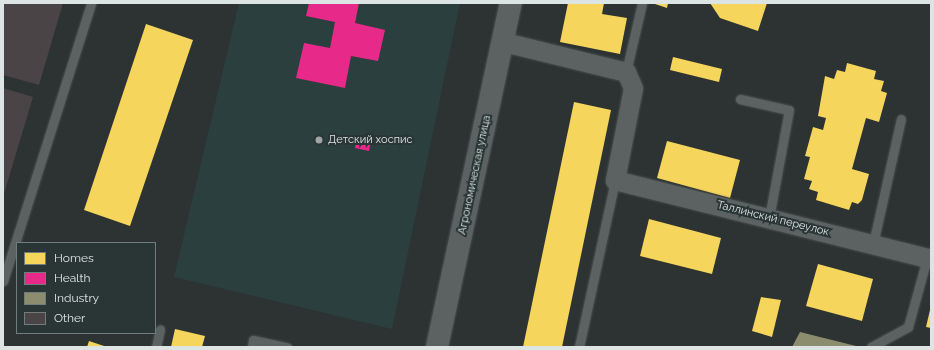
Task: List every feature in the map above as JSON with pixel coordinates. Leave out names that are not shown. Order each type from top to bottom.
[{"type":"street","name":"Агрономическая улица","points":[[437,347],[504,42],[511,3]]},
{"type":"street","points":[[504,42],[626,72],[632,88],[615,180]]},
{"type":"street","name":"Таллинский переулок","points":[[615,180],[929,258]]},
{"type":"lane","points":[[3,281],[91,3]]},
{"type":"lane","points":[[626,72],[642,3]]},
{"type":"lane","points":[[740,99],[790,110],[769,218]]},
{"type":"lane","points":[[873,244],[901,119]]},
{"type":"lane","points":[[579,347],[615,180]]},
{"type":"lane","points":[[871,347],[908,327],[929,258]]},
{"type":"lane","points":[[156,347],[160,330]]},
{"type":"lane","points":[[252,347],[253,340],[287,347]]},
{"type":"shaded area","name":"Детский хоспис","points":[[239,3],[460,3],[392,329],[174,277]]},
{"type":"building: Homes","points":[[568,3],[604,3],[602,14],[627,18],[620,54],[560,42]]},
{"type":"building: Homes","points":[[652,3],[668,3],[667,8]]},
{"type":"building: Homes","points":[[710,3],[767,3],[758,31],[720,18]]},
{"type":"building: Homes","points":[[146,24],[193,40],[130,226],[84,210]]},
{"type":"building: Homes","points":[[673,57],[722,69],[719,82],[670,70]]},
{"type":"building: Homes","points":[[847,63],[876,71],[874,79],[884,81],[881,91],[887,93],[879,122],[866,118],[852,169],[869,174],[862,200],[858,204],[852,202],[849,210],[816,200],[818,192],[809,189],[812,181],[804,179],[810,157],[805,156],[813,127],[823,130],[826,118],[818,116],[825,76],[834,79],[837,70],[845,72]]},
{"type":"building: Homes","points":[[574,102],[611,110],[562,347],[523,347]]},
{"type":"building: Homes","points":[[667,141],[740,160],[730,198],[657,178]]},
{"type":"building: Homes","points":[[649,219],[721,238],[712,274],[640,256]]},
{"type":"building: Homes","points":[[818,264],[873,279],[862,321],[806,306]]},
{"type":"building: Homes","points":[[761,297],[781,300],[772,337],[752,331]]},
{"type":"building: Homes","points":[[931,310],[931,328],[926,327]]},
{"type":"building: Homes","points":[[175,329],[205,336],[202,347],[171,347]]},
{"type":"building: Homes","points":[[89,341],[107,347],[87,347]]},
{"type":"building: Health","points":[[309,3],[359,3],[355,23],[385,30],[378,61],[351,56],[345,88],[296,78],[304,43],[330,48],[335,22],[306,16]]},
{"type":"building: Health","points":[[357,137],[371,140],[369,151],[355,148]]},
{"type":"building: Industry","points":[[800,332],[856,346],[856,347],[792,347]]},
{"type":"building: Other","points":[[3,3],[63,3],[39,85],[3,75]]},
{"type":"building: Other","points":[[3,88],[33,97],[3,197]]},
{"type":"place","name":"Детский хоспис","points":[[319,140]]}]
